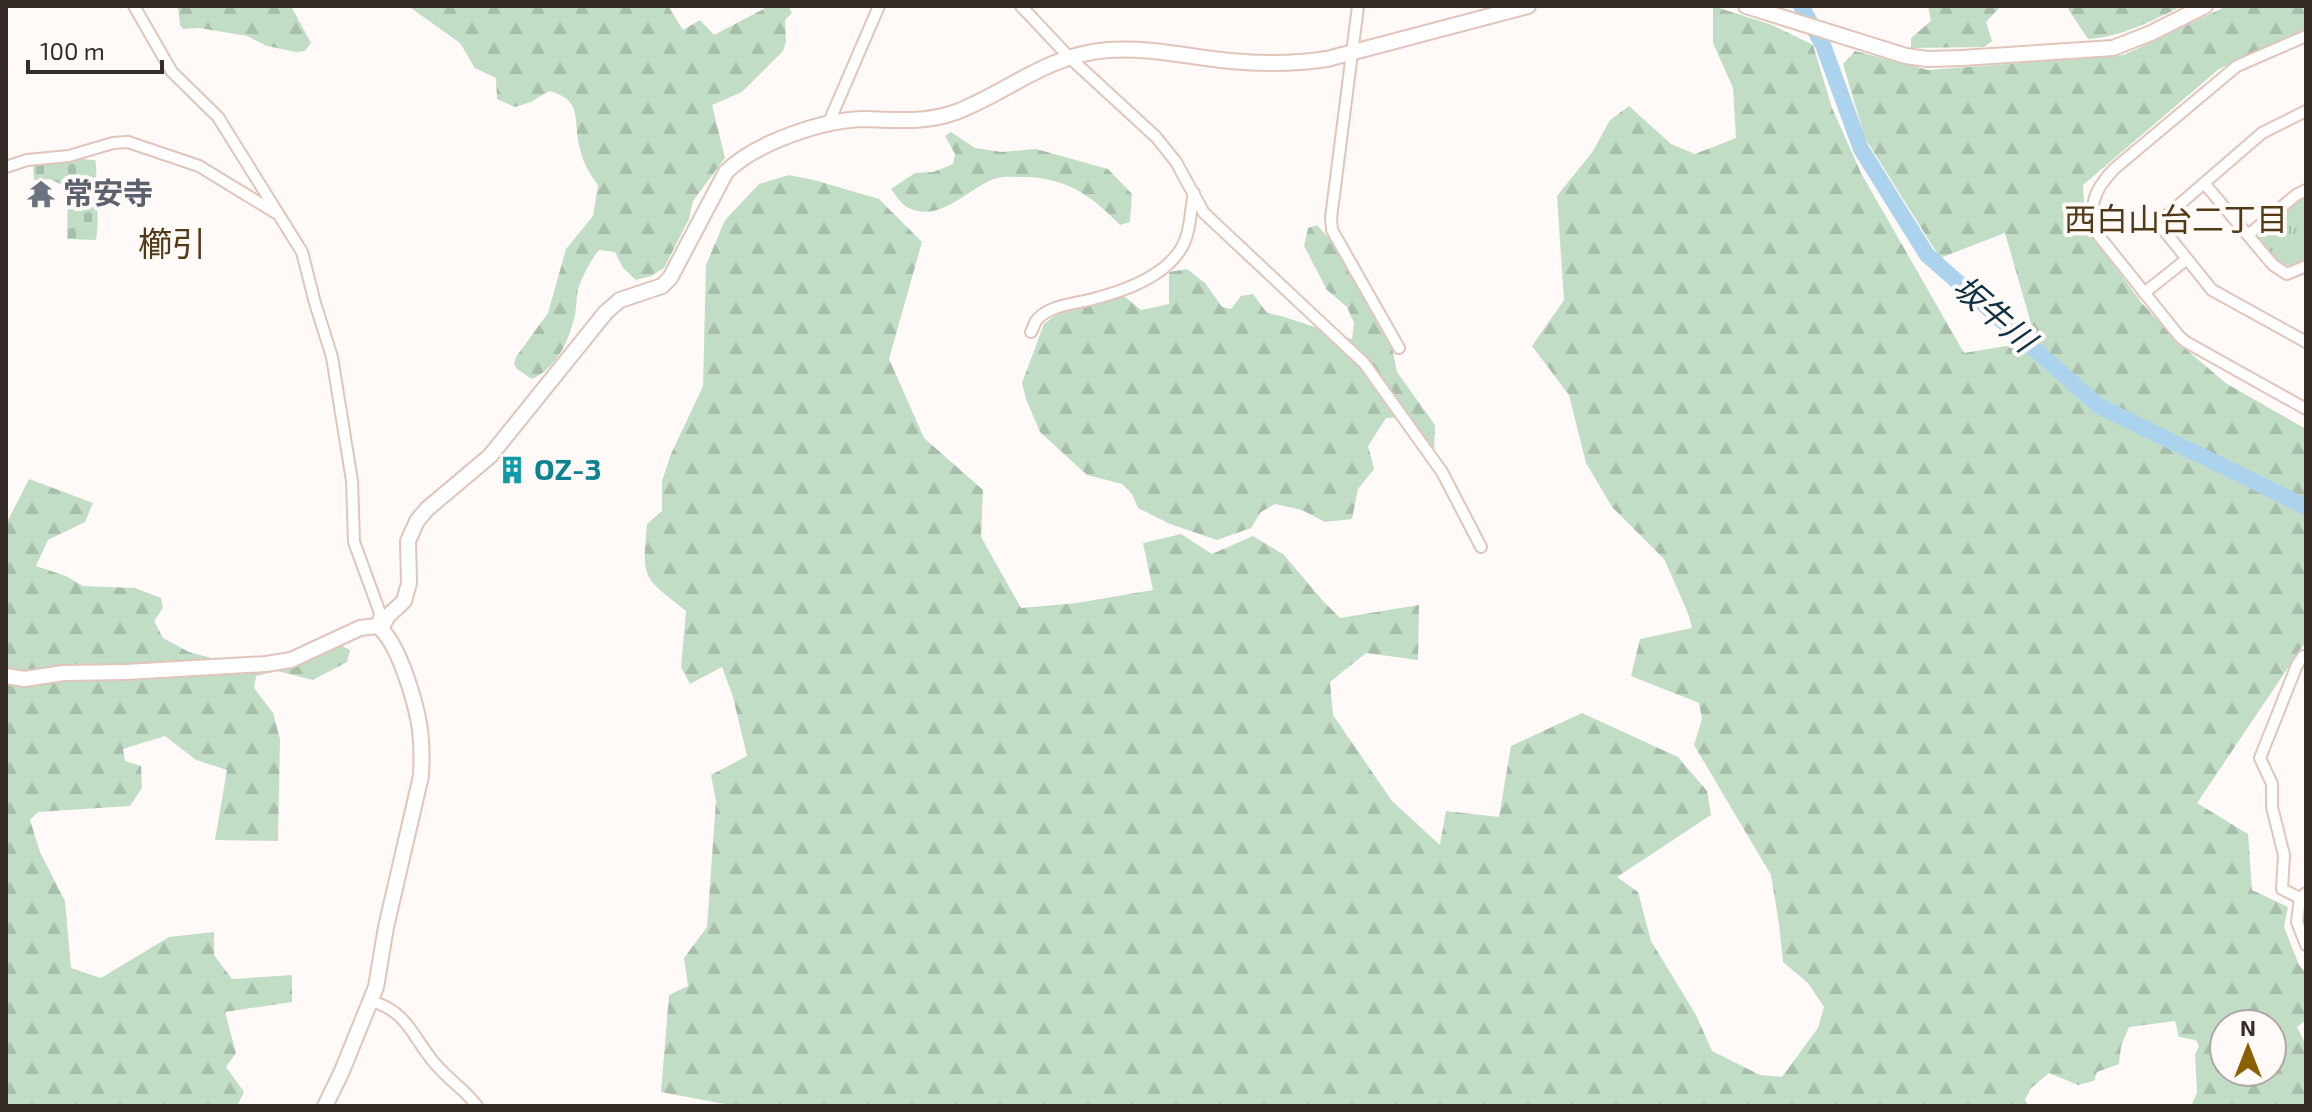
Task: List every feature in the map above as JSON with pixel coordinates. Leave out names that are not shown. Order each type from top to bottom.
[{"type":"street","points":[[134,6],[172,72],[218,117],[302,252],[332,357],[352,481],[354,542],[380,613],[379,627],[389,637],[418,718],[421,776],[386,927],[380,972],[342,1071],[325,1106]]},
{"type":"street","points":[[829,122],[879,6]]},
{"type":"street","points":[[1021,6],[1069,57],[1156,137],[1176,162],[1204,213],[1364,363],[1442,472],[1481,547]]},
{"type":"street","points":[[1358,6],[1332,230],[1399,348]]},
{"type":"street","points":[[6,676],[25,679],[63,673],[266,664],[291,660],[360,628],[379,627],[404,601],[409,583],[408,541],[417,521],[427,509],[490,456],[606,312],[620,300],[662,286],[670,278],[726,172],[738,160],[791,136],[829,122],[866,119],[908,121],[957,112],[1069,57],[1112,50],[1136,50],[1228,61],[1280,64],[1317,61],[1528,6]]},
{"type":"street","points":[[1746,6],[1906,56],[1927,59],[2113,48],[2205,6]]},
{"type":"street","points":[[2306,36],[2232,69],[2114,169],[2099,186],[2092,209],[2099,236],[2186,342],[2306,409]]},
{"type":"street","points":[[2306,111],[2262,133],[2158,223],[2212,290],[2306,342]]},
{"type":"street","points":[[6,167],[27,160],[69,156],[113,143],[128,142],[199,166],[278,214]]},
{"type":"street","points":[[2204,183],[2273,265],[2287,274],[2306,266]]},
{"type":"street","points":[[2248,235],[2306,190]]},
{"type":"street","points":[[1031,332],[1037,320],[1059,307],[1130,287],[1172,261],[1187,235],[1194,193]]},
{"type":"street","points":[[2144,293],[2187,259]]},
{"type":"street","points":[[2306,657],[2303,656],[2297,665],[2260,758],[2272,784],[2272,807],[2284,855],[2282,889],[2303,896],[2297,922],[2306,945]]},
{"type":"street","points":[[370,1001],[403,1017],[441,1070],[465,1090],[477,1106]]},
{"type":"green space","points":[[178,6],[291,6],[311,43],[305,51],[296,52],[267,46],[247,36],[199,28],[183,29]]},
{"type":"green space","points":[[408,6],[668,6],[683,30],[700,20],[714,35],[769,6],[788,6],[792,13],[785,20],[786,42],[783,51],[742,92],[712,105],[725,158],[693,201],[689,219],[664,268],[636,280],[623,268],[615,252],[599,250],[578,289],[575,314],[566,343],[549,368],[532,379],[517,369],[514,364],[516,357],[548,313],[566,249],[593,216],[598,185],[582,156],[574,111],[567,99],[549,91],[515,107],[497,99],[496,78],[475,68],[460,43]]},
{"type":"green space","points":[[1713,6],[1772,25],[1813,45],[1832,108],[1861,173],[1964,353],[2036,341],[2005,233],[1940,258],[1865,138],[1843,64],[1855,51],[1928,70],[2124,55],[2227,6],[2306,6],[2306,30],[2219,69],[2083,185],[2085,219],[2101,248],[2141,302],[2176,341],[2227,384],[2306,429],[2306,641],[2197,803],[2248,834],[2252,890],[2288,907],[2284,927],[2299,965],[2306,973],[2306,1020],[2297,1027],[2306,1045],[2306,1106],[2191,1106],[2197,1093],[2195,1055],[2199,1046],[2196,1040],[2179,1037],[2175,1021],[2129,1027],[2121,1046],[2119,1064],[2097,1072],[2094,1081],[2078,1085],[2049,1073],[2030,1089],[2025,1100],[2029,1106],[735,1106],[661,1092],[669,995],[688,986],[684,958],[707,927],[716,801],[711,775],[747,756],[733,697],[722,667],[690,684],[681,667],[686,611],[661,591],[648,575],[645,556],[647,524],[662,511],[662,481],[671,454],[703,386],[706,265],[725,220],[759,184],[789,175],[879,199],[922,242],[889,359],[924,438],[983,490],[981,537],[1021,608],[1077,603],[1153,590],[1143,543],[1181,534],[1212,554],[1253,536],[1283,554],[1340,618],[1419,605],[1418,660],[1366,653],[1330,682],[1333,715],[1392,801],[1440,845],[1446,811],[1499,817],[1511,746],[1582,713],[1678,757],[1707,791],[1711,815],[1617,877],[1638,892],[1651,941],[1696,1015],[1712,1051],[1760,1075],[1782,1077],[1818,1028],[1824,1007],[1808,983],[1783,962],[1771,875],[1694,745],[1702,719],[1699,703],[1631,676],[1640,639],[1692,628],[1688,613],[1664,559],[1612,507],[1586,463],[1569,395],[1532,346],[1564,300],[1557,196],[1593,151],[1610,120],[1629,106],[1671,144],[1695,154],[1736,138],[1733,88],[1713,43]]},
{"type":"green space","points":[[1928,6],[2001,6],[1986,22],[1992,41],[1984,47],[1911,48],[1911,38],[1931,21]]},
{"type":"green space","points":[[2071,6],[2182,6],[2125,32],[2088,39],[2068,9]]},
{"type":"green space","points":[[951,132],[975,148],[1002,152],[1036,149],[1108,169],[1132,194],[1130,222],[1120,225],[1076,190],[1037,178],[997,178],[954,203],[931,211],[907,207],[891,189],[915,173],[933,172],[953,164],[955,154],[945,136]]},
{"type":"green space","points":[[95,160],[96,164],[96,240],[67,239],[68,187],[49,179],[34,180],[33,165]]},
{"type":"green space","points":[[2306,196],[2306,260],[2288,265],[2276,262],[2255,236]]},
{"type":"green space","points":[[1317,225],[1335,245],[1392,347],[1397,372],[1435,425],[1434,452],[1407,417],[1386,418],[1368,446],[1374,469],[1358,489],[1352,519],[1325,522],[1302,510],[1275,504],[1261,512],[1251,528],[1217,540],[1170,524],[1138,508],[1132,494],[1122,484],[1087,475],[1040,432],[1022,383],[1044,324],[1057,314],[1124,296],[1141,310],[1169,304],[1169,272],[1187,269],[1205,283],[1222,307],[1231,309],[1241,296],[1253,294],[1267,313],[1352,339],[1354,323],[1347,307],[1327,290],[1304,246],[1308,228]]},
{"type":"green space","points":[[29,479],[93,503],[85,522],[48,540],[36,566],[66,576],[83,586],[135,588],[161,598],[163,608],[154,621],[163,638],[189,652],[234,664],[292,662],[340,645],[350,650],[347,662],[313,680],[277,671],[256,676],[254,688],[273,713],[280,739],[278,841],[215,840],[227,770],[196,760],[165,736],[123,749],[125,761],[141,766],[142,788],[130,806],[38,812],[30,820],[40,852],[65,901],[71,968],[101,978],[169,937],[214,932],[214,955],[232,979],[292,975],[292,1002],[225,1012],[236,1053],[226,1067],[244,1092],[237,1106],[6,1106],[6,524]]},
{"type":"waterway","name":"坂牛川","points":[[1801,6],[1823,45],[1861,149],[1927,255],[2099,406],[2306,507]]},
{"type":"place","name":"常安寺","points":[[41,194]]},
{"type":"place","name":"OZ-3","points":[[512,470]]},
{"type":"district","name":"西白山台二丁目","points":[[2176,220]]},
{"type":"district","name":"櫛引","points":[[172,244]]}]
